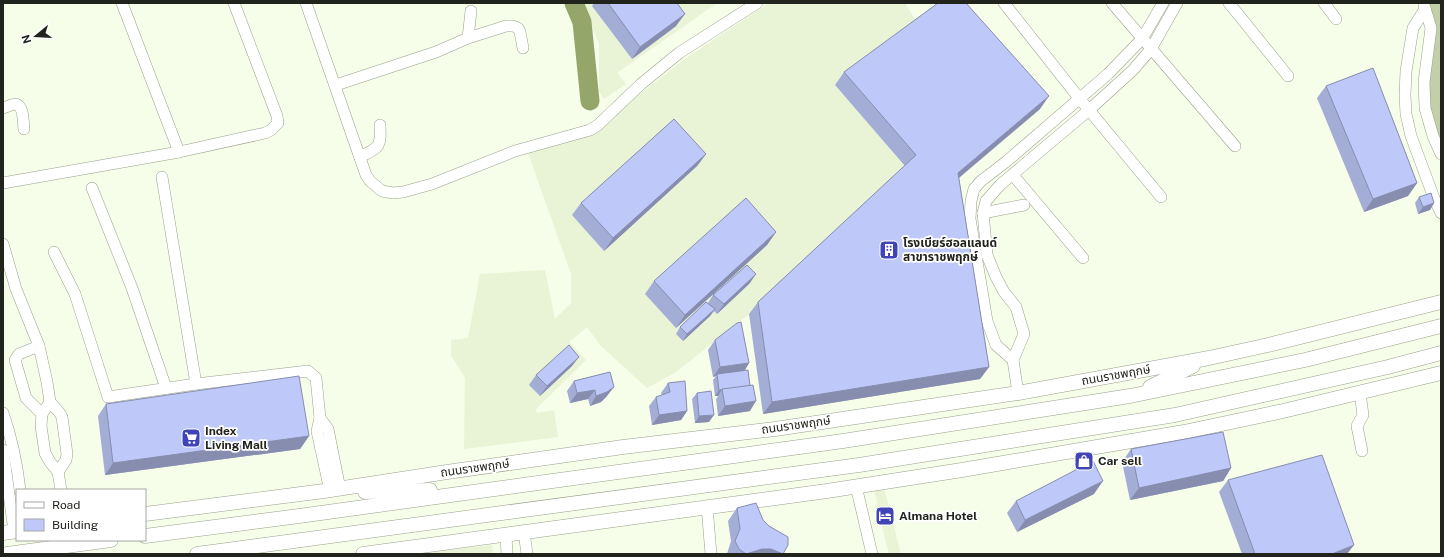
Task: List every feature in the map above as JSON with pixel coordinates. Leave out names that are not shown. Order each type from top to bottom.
[{"type":"main road","name":"ถนนราชพฤกษ์","points":[[146,514],[331,490],[623,447],[775,429],[1018,393],[1209,358],[1268,345],[1441,302]]},
{"type":"main road","name":"ถนนราชพฤกษ์","points":[[146,536],[858,439],[1130,396],[1305,360],[1441,326]]},
{"type":"main road","points":[[197,554],[859,465],[1175,416],[1388,367],[1441,353]]},
{"type":"main road","points":[[1130,396],[1209,358]]},
{"type":"main road","points":[[363,554],[506,544],[524,532],[962,470],[1184,432],[1360,393],[1441,373]]},
{"type":"main road","points":[[1068,451],[1175,416]]},
{"type":"main road","points":[[331,490],[347,492],[425,490],[456,494]]},
{"type":"main road","points":[[7,554],[104,541]]},
{"type":"street","points":[[122,3],[179,152]]},
{"type":"street","points":[[3,183],[179,152],[265,133],[271,130],[278,123],[277,116],[234,3]]},
{"type":"street","points":[[306,3],[336,84],[360,157],[370,181],[382,191],[394,193],[432,184],[515,151],[590,130],[598,126],[658,69],[679,53],[758,3]]},
{"type":"street","points":[[1004,3],[1079,98],[1161,197]]},
{"type":"street","points":[[1112,3],[1235,146]]},
{"type":"street","points":[[1013,360],[996,344],[987,321],[970,219],[971,200],[974,189],[981,180],[1065,112],[1079,98],[1108,74],[1142,39],[1163,3]]},
{"type":"street","points":[[1018,393],[1013,360],[1024,334],[1016,307],[1004,292],[996,277],[988,255],[983,213],[986,201],[1000,185],[1119,84],[1152,49],[1177,3]]},
{"type":"street","points":[[1229,3],[1288,76]]},
{"type":"street","points":[[1324,3],[1336,19]]},
{"type":"street","points":[[1424,6],[1431,28],[1424,82],[1425,108],[1433,136],[1441,154]]},
{"type":"street","points":[[1424,6],[1413,28],[1406,71],[1406,114],[1411,136],[1441,213]]},
{"type":"street","points":[[468,38],[471,11]]},
{"type":"street","points":[[336,84],[436,52],[468,38],[506,26],[518,28],[523,48]]},
{"type":"street","points":[[3,108],[16,104],[19,106],[24,129]]},
{"type":"street","points":[[360,157],[376,150],[379,146],[380,125]]},
{"type":"street","points":[[999,166],[1011,176],[1083,258]]},
{"type":"street","points":[[162,177],[196,384]]},
{"type":"street","points":[[92,188],[132,288],[166,388]]},
{"type":"street","points":[[983,213],[1024,205]]},
{"type":"street","points":[[3,244],[16,289],[39,346],[50,402],[62,417],[67,454],[66,460],[58,472]]},
{"type":"street","points":[[54,252],[75,294],[108,397],[196,384],[308,371],[316,378],[320,418],[317,431],[331,490]]},
{"type":"street","points":[[39,346],[19,354],[15,360],[26,398],[42,414]]},
{"type":"street","points":[[1360,393],[1363,414],[1357,426],[1362,451]]},
{"type":"street","points":[[50,402],[42,414],[41,426],[46,453],[50,462],[58,472],[61,489]]},
{"type":"street","points":[[3,413],[7,437],[20,489]]},
{"type":"street","points":[[3,450],[11,532]]},
{"type":"street","points":[[856,486],[872,554]]},
{"type":"street","points":[[708,507],[712,554]]},
{"type":"street","points":[[524,532],[527,554]]},
{"type":"shaded area","points":[[583,3],[717,3],[617,73],[626,84],[604,99],[599,91],[599,44]]},
{"type":"shaded area","points":[[769,3],[905,3],[918,24],[835,85],[907,168],[749,314],[676,372],[647,388],[601,346],[587,327],[569,342],[586,360],[536,409],[537,413],[554,410],[558,437],[464,449],[465,378],[451,355],[451,340],[468,338],[480,274],[545,270],[555,319],[571,303],[571,274],[526,147],[592,131],[685,59]]},
{"type":"shaded area","points":[[1424,3],[1441,3],[1441,154],[1425,108],[1428,44]]},
{"type":"shaded area","name":"Almana Hotel","points":[[884,488],[901,554],[889,554],[886,543],[874,489]]},
{"type":"shaded area","points":[[492,545],[493,554],[416,554]]},
{"type":"building","points":[[608,3],[677,3],[685,14],[640,47]]},
{"type":"building","name":"โรงเบียร์ฮอลแลนด์ สาขาราชพฤกษ์","points":[[938,3],[966,3],[1049,96],[958,173],[989,367],[772,402],[758,302],[916,155],[844,72]]},
{"type":"building","points":[[1373,68],[1417,183],[1373,199],[1326,86]]},
{"type":"building","points":[[674,119],[706,154],[613,238],[581,203]]},
{"type":"building","points":[[1431,193],[1434,203],[1423,207],[1419,197]]},
{"type":"building","points":[[746,198],[776,232],[685,315],[654,281]]},
{"type":"building","points":[[747,265],[756,274],[724,304],[713,295]]},
{"type":"building","points":[[706,302],[715,309],[687,334],[680,327]]},
{"type":"building","points":[[741,322],[749,363],[720,367],[715,340],[737,323]]},
{"type":"building","points":[[569,345],[579,357],[547,386],[536,375]]},
{"type":"building","points":[[748,370],[750,386],[719,390],[717,374]]},
{"type":"building","points":[[610,372],[614,387],[607,392],[596,396],[595,390],[577,393],[574,381]]},
{"type":"building","points":[[299,376],[309,436],[113,463],[106,404]]},
{"type":"building","points":[[685,381],[687,411],[659,415],[656,397],[670,392],[668,383]]},
{"type":"building","points":[[753,385],[756,401],[725,406],[722,389]]},
{"type":"building","points":[[711,391],[714,415],[699,416],[697,393]]},
{"type":"building","points":[[1223,432],[1231,468],[1139,488],[1131,449]]},
{"type":"building","points":[[1322,455],[1354,545],[1332,554],[1255,554],[1228,480]]},
{"type":"building","points":[[1093,461],[1103,481],[1025,520],[1016,501]]},
{"type":"building","points":[[756,503],[763,520],[769,526],[788,537],[788,545],[783,554],[771,549],[762,549],[746,554],[739,549],[735,541],[740,529],[737,508]]},
{"type":"waterway","points":[[574,3],[582,22],[590,101]]},
{"type":"place","name":"โรงเบียร์ฮอลแลนด์ สาขาราชพฤกษ์","points":[[889,250]]},
{"type":"place","name":"Index Living Mall","points":[[191,438]]},
{"type":"place","name":"Car sell","points":[[1084,461]]},
{"type":"place","name":"Almana Hotel","points":[[885,516]]}]
